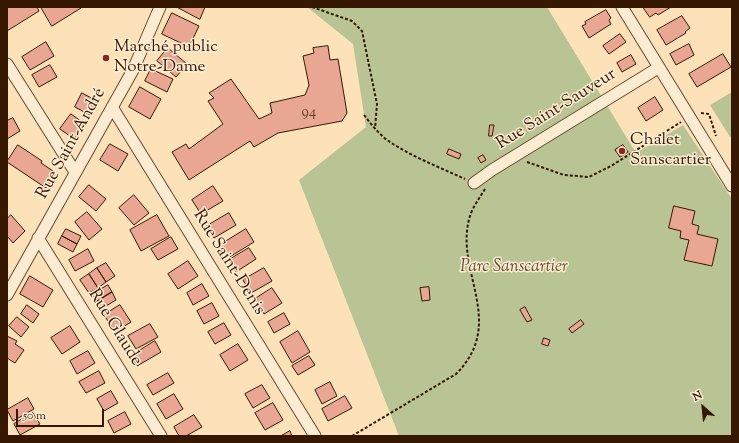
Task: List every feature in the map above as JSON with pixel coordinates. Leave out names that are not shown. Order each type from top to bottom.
[{"type":"street","name":"Rue Saint-André","points":[[7,295],[144,47],[160,7]]},
{"type":"street","points":[[622,7],[658,68],[732,186]]},
{"type":"street","points":[[7,64],[75,172]]},
{"type":"street","name":"Rue Saint-Sauveur","points":[[474,183],[492,170],[658,68]]},
{"type":"street","name":"Rue Saint-Denis","points":[[112,107],[316,436]]},
{"type":"street","name":"Rue Glaude","points":[[38,238],[161,436]]},
{"type":"path","points":[[312,7],[352,20],[362,31],[377,104],[375,129]]},
{"type":"path","points":[[701,113],[709,114],[718,141]]},
{"type":"path","points":[[364,115],[375,129],[387,140],[415,156],[474,183]]},
{"type":"path","points":[[522,162],[533,163],[564,175],[589,177],[611,166],[681,122]]},
{"type":"path","points":[[352,436],[456,374],[468,363],[478,340],[480,316],[467,235],[471,213],[487,187]]},
{"type":"green space","name":"Parc Sanscartier","points":[[307,7],[547,7],[636,153],[683,125],[732,199],[732,436],[399,436],[299,180],[366,127],[353,44]]},
{"type":"green space","points":[[732,92],[732,136],[730,137],[710,105]]},
{"type":"building","points":[[7,7],[37,7],[39,11],[7,31]]},
{"type":"building","points":[[41,7],[80,7],[81,8],[52,26]]},
{"type":"building","points":[[177,7],[205,7],[200,19]]},
{"type":"building","points":[[643,7],[671,7],[658,15],[656,13],[650,17]]},
{"type":"building","points":[[606,10],[611,18],[609,20],[611,24],[589,38],[582,26],[586,24],[585,22]]},
{"type":"building","points":[[172,13],[199,26],[189,47],[162,34]]},
{"type":"building","points":[[682,16],[690,28],[685,32],[686,33],[666,45],[657,30]]},
{"type":"building","points":[[620,34],[626,42],[609,54],[603,46]]},
{"type":"building","points":[[46,42],[54,56],[30,70],[22,57]]},
{"type":"building","points":[[689,44],[694,55],[676,65],[670,54]]},
{"type":"building","points":[[328,46],[330,60],[338,59],[347,113],[342,121],[278,133],[254,147],[250,141],[189,180],[172,152],[186,144],[189,149],[223,124],[208,101],[214,98],[209,93],[231,79],[259,119],[272,113],[270,103],[305,95],[309,85],[303,56],[314,53],[313,48]]},
{"type":"building","points":[[168,48],[187,64],[176,77],[157,61]]},
{"type":"building","points":[[723,54],[731,67],[697,87],[689,74]]},
{"type":"building","points":[[631,55],[636,64],[622,72],[617,63]]},
{"type":"building","points":[[50,65],[57,77],[39,87],[32,75]]},
{"type":"building","points":[[151,69],[173,79],[167,92],[145,81]]},
{"type":"building","points":[[140,87],[161,99],[150,119],[129,107]]},
{"type":"building","points":[[82,93],[97,101],[90,115],[75,107]]},
{"type":"building","points":[[655,97],[663,110],[646,121],[638,108]]},
{"type":"building","points":[[71,114],[85,124],[74,139],[60,129]]},
{"type":"building","points":[[13,118],[20,131],[7,139],[7,121]]},
{"type":"building","points":[[490,125],[494,125],[492,136],[489,136]]},
{"type":"building","points":[[110,144],[128,154],[118,171],[100,160]]},
{"type":"building","points":[[18,145],[42,161],[41,163],[56,173],[46,188],[7,162]]},
{"type":"building","name":"Chalet Sanscartier","points":[[623,145],[628,152],[620,157],[615,150]]},
{"type":"building","points":[[449,149],[461,154],[459,159],[447,154]]},
{"type":"building","points":[[483,155],[486,160],[481,163],[478,158]]},
{"type":"building","points":[[89,185],[106,199],[96,211],[79,197]]},
{"type":"building","points":[[213,186],[223,201],[201,214],[192,200]]},
{"type":"building","points":[[134,195],[149,213],[134,225],[119,208]]},
{"type":"building","points":[[674,206],[695,211],[692,224],[699,226],[697,234],[718,239],[712,266],[684,260],[689,240],[680,238],[681,231],[669,228]]},
{"type":"building","points":[[87,212],[102,229],[89,240],[75,222]]},
{"type":"building","points":[[229,213],[236,225],[214,238],[207,226]]},
{"type":"building","points":[[11,215],[25,231],[13,243],[7,236],[7,219]]},
{"type":"building","points":[[157,215],[169,236],[141,251],[130,230]]},
{"type":"building","points":[[66,229],[81,236],[77,244],[62,236]]},
{"type":"building","points":[[246,229],[254,242],[228,258],[220,245]]},
{"type":"building","points":[[62,236],[77,244],[73,252],[58,244]]},
{"type":"building","points":[[171,237],[178,249],[158,260],[151,249]]},
{"type":"building","points":[[249,248],[256,259],[236,272],[229,260]]},
{"type":"building","points":[[88,249],[94,261],[75,271],[69,260]]},
{"type":"building","points":[[188,261],[198,276],[178,289],[168,274]]},
{"type":"building","points":[[106,263],[115,276],[106,282],[97,268]]},
{"type":"building","points":[[97,268],[106,282],[98,288],[89,274]]},
{"type":"building","points":[[264,268],[272,281],[251,293],[243,280]]},
{"type":"building","points":[[89,274],[98,288],[89,293],[80,280]]},
{"type":"building","points":[[30,276],[53,290],[43,307],[20,294]]},
{"type":"building","points":[[202,284],[209,296],[193,305],[187,293]]},
{"type":"building","points":[[108,285],[112,292],[96,302],[92,295]]},
{"type":"building","points":[[429,287],[430,300],[422,301],[420,288]]},
{"type":"building","points":[[272,288],[282,303],[264,314],[255,299]]},
{"type":"building","points":[[112,292],[116,300],[101,309],[96,302]]},
{"type":"building","points":[[212,303],[219,316],[204,324],[197,311]]},
{"type":"building","points":[[27,305],[39,314],[33,323],[21,314]]},
{"type":"building","points":[[120,305],[131,322],[115,332],[104,315]]},
{"type":"building","points":[[525,307],[532,320],[527,322],[520,310]]},
{"type":"building","points":[[284,313],[290,324],[274,333],[268,322]]},
{"type":"building","points":[[17,317],[29,327],[21,337],[9,326]]},
{"type":"building","points":[[581,320],[584,324],[572,333],[569,329]]},
{"type":"building","points":[[224,323],[231,335],[215,344],[208,332]]},
{"type":"building","points":[[150,324],[158,337],[136,349],[128,336]]},
{"type":"building","points":[[70,326],[80,342],[62,354],[51,338]]},
{"type":"building","points":[[298,331],[310,352],[292,363],[280,342]]},
{"type":"building","points":[[7,336],[17,341],[15,344],[24,350],[15,363],[7,358]]},
{"type":"building","points":[[544,338],[550,340],[548,346],[542,344]]},
{"type":"building","points":[[155,341],[161,352],[137,366],[131,356]]},
{"type":"building","points":[[238,344],[248,360],[230,371],[220,355]]},
{"type":"building","points":[[88,351],[95,363],[77,374],[70,361]]},
{"type":"building","points":[[309,356],[315,365],[298,375],[292,366]]},
{"type":"building","points":[[99,371],[105,383],[86,393],[79,382]]},
{"type":"building","points":[[168,373],[174,383],[153,395],[147,385]]},
{"type":"building","points":[[330,382],[337,396],[322,404],[315,390]]},
{"type":"building","points":[[262,385],[270,398],[253,408],[245,394]]},
{"type":"building","points":[[111,391],[118,403],[104,411],[97,399]]},
{"type":"building","points":[[174,394],[183,409],[166,419],[157,404]]},
{"type":"building","points":[[345,396],[352,408],[328,421],[322,409]]},
{"type":"building","points":[[28,398],[34,409],[13,421],[7,410]]},
{"type":"building","points":[[273,403],[283,420],[265,430],[255,413]]},
{"type":"building","points":[[125,412],[131,424],[114,433],[108,421]]},
{"type":"building","points":[[33,413],[40,424],[20,435],[14,424]]},
{"type":"building","points":[[194,415],[202,427],[186,436],[179,436],[174,427]]},
{"type":"building","points":[[290,431],[292,436],[281,436]]},
{"type":"place","name":"Marché public Notre-Dame","points":[[106,58]]},
{"type":"place","name":"Chalet Sanscartier","points":[[622,151]]}]
